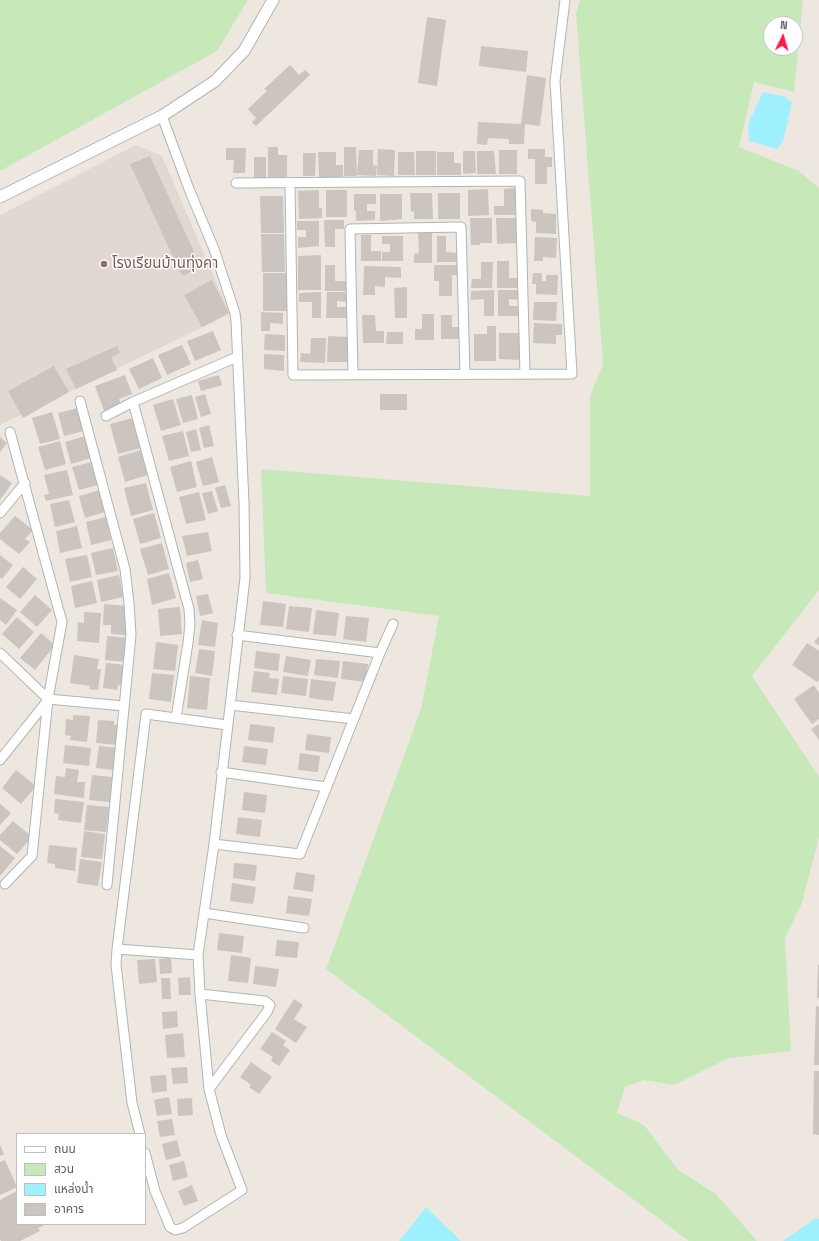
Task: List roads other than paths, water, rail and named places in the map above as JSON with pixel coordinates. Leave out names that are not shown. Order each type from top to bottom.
[{"type":"street","points":[[0,197],[162,116],[215,81],[244,51],[273,0]]},
{"type":"street","points":[[290,183],[293,375],[572,374],[555,81],[564,10],[567,0]]},
{"type":"street","points":[[146,1157],[155,1191],[170,1227],[175,1230],[183,1228],[242,1190],[221,1135],[209,1089],[198,955],[214,844],[221,772],[245,578],[244,503],[236,321],[234,307],[214,249],[188,189],[162,116]]},
{"type":"street","points":[[236,184],[520,181],[525,374]]},
{"type":"street","points":[[353,375],[350,229],[461,227],[465,374]]},
{"type":"street","points":[[106,416],[132,402],[237,357]]},
{"type":"street","points":[[80,400],[124,569],[128,590],[131,635],[106,885]]},
{"type":"street","points":[[132,402],[189,609],[190,624],[188,643],[176,718]]},
{"type":"street","points":[[5,884],[32,856],[48,699],[62,622],[10,432]]},
{"type":"street","points":[[0,513],[25,483]]},
{"type":"street","points":[[214,844],[300,854],[393,624]]},
{"type":"street","points":[[237,635],[380,653]]},
{"type":"street","points":[[0,653],[48,699],[124,706]]},
{"type":"street","points":[[0,760],[48,699]]},
{"type":"street","points":[[230,705],[354,719]]},
{"type":"street","points":[[140,1133],[132,1103],[116,965],[146,714],[227,725]]},
{"type":"street","points":[[221,772],[326,787]]},
{"type":"street","points":[[204,913],[304,928]]},
{"type":"street","points":[[117,949],[198,955]]},
{"type":"street","points":[[200,994],[265,1002],[270,1005],[267,1012],[209,1089]]},
{"type":"water","points":[[763,92],[786,97],[792,103],[783,141],[777,149],[749,141],[748,124]]},
{"type":"water","points":[[426,1207],[461,1241],[399,1241]]},
{"type":"water","points":[[816,1218],[819,1219],[819,1241],[783,1241]]},
{"type":"place","name":"โรงเรียนบ้านทุ่งคา","points":[[104,264]]}]
